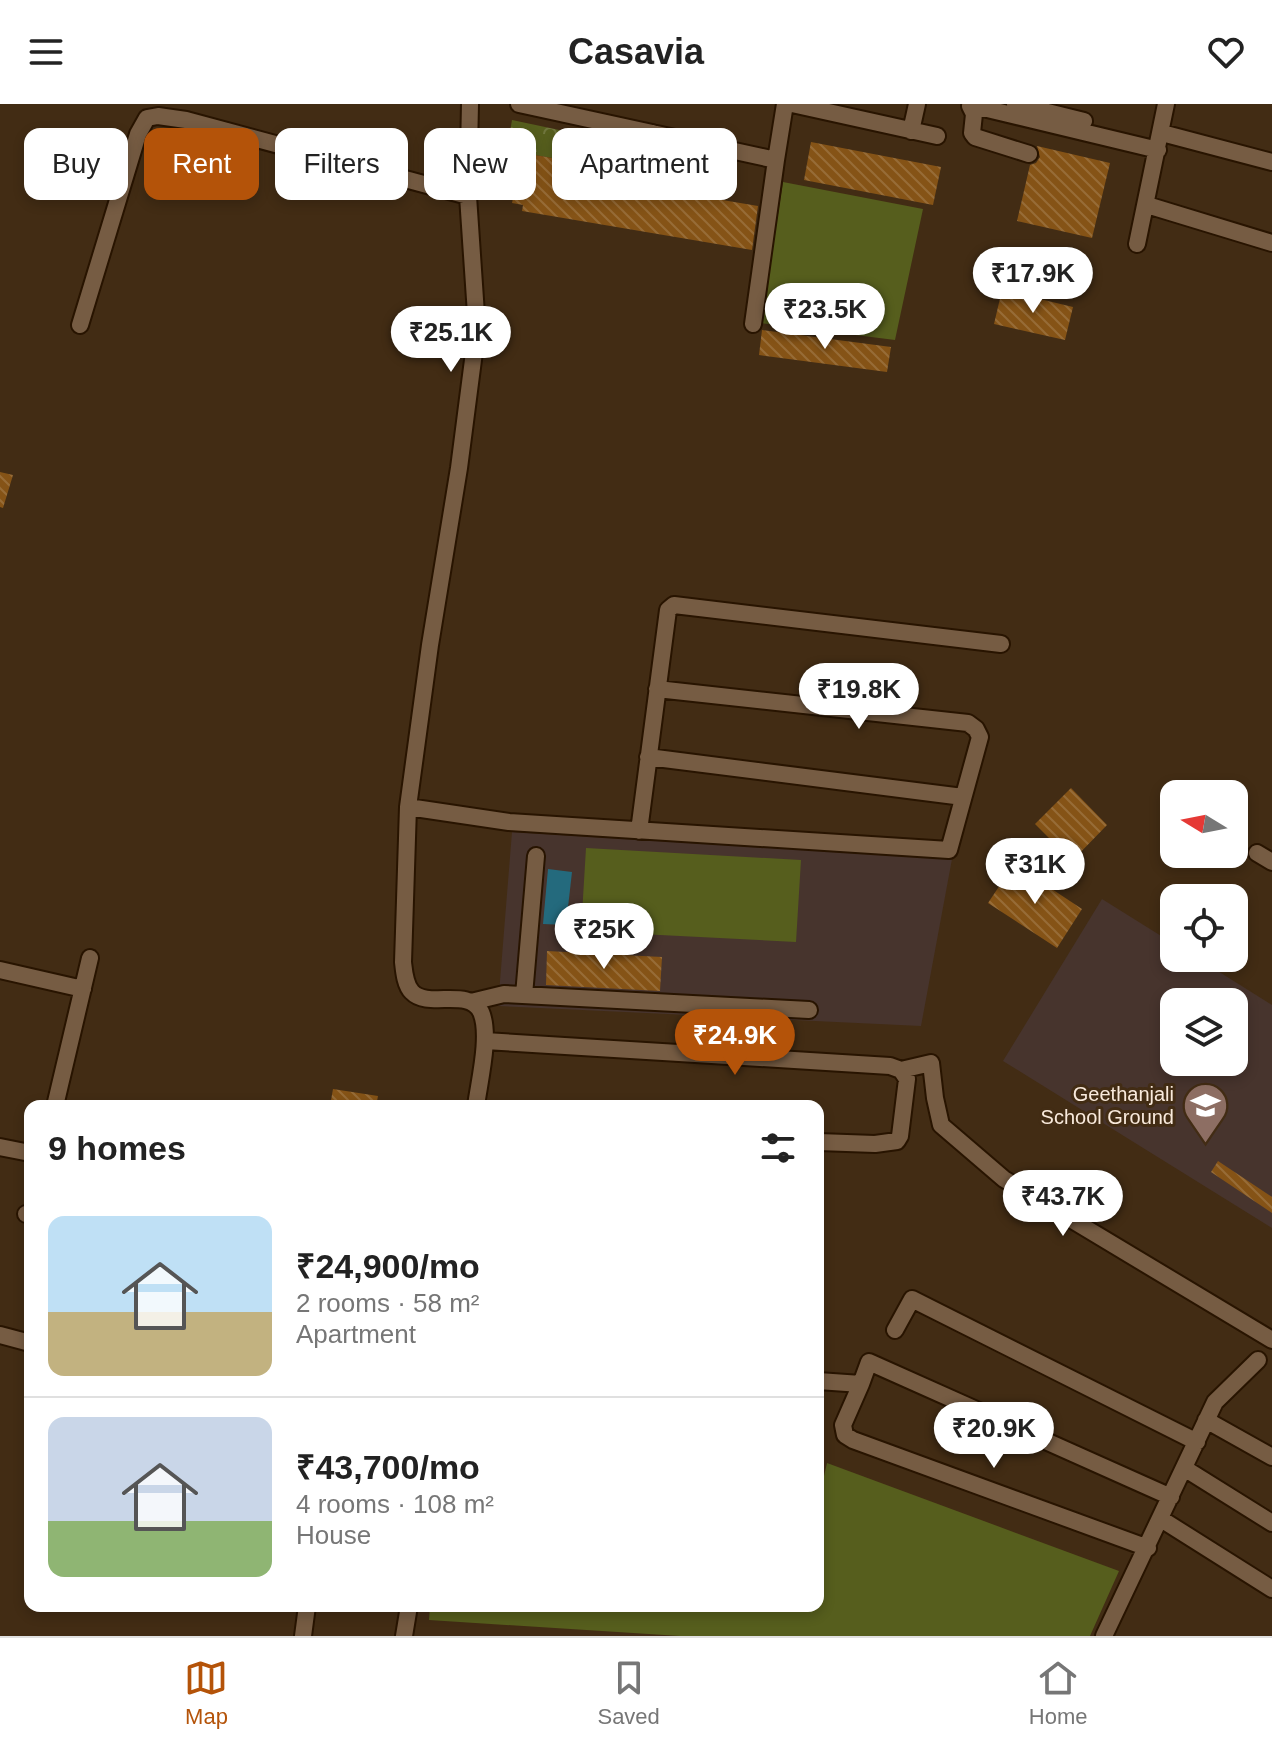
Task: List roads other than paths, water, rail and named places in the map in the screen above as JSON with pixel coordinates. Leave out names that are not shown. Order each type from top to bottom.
[{"type":"street","points":[[469,128],[470,104]]},
{"type":"street","points":[[519,104],[630,128]]},
{"type":"street","points":[[753,324],[785,104]]},
{"type":"street","points":[[911,131],[917,104]]},
{"type":"street","points":[[1015,104],[1160,141]]},
{"type":"street","points":[[1137,244],[1166,104]]},
{"type":"street","points":[[801,105],[937,136]]},
{"type":"street","points":[[1029,154],[975,137],[972,133],[972,109],[979,107],[1272,162]]},
{"type":"street","points":[[80,325],[138,134],[147,118],[158,116],[186,120],[424,184]]},
{"type":"street","points":[[737,151],[776,160]]},
{"type":"street","points":[[468,200],[477,329],[408,807],[403,962],[406,982],[411,992],[420,997],[471,1002],[504,994],[809,1010]]},
{"type":"street","points":[[1147,205],[1272,243]]},
{"type":"street","points":[[639,831],[668,610],[674,605],[1001,644]]},
{"type":"street","points":[[408,807],[509,822],[949,850],[980,737],[968,723],[657,689]]},
{"type":"street","points":[[648,757],[963,797]]},
{"type":"street","points":[[1257,853],[1272,862]]},
{"type":"street","points":[[524,995],[536,856]]},
{"type":"street","points":[[56,1100],[90,958]]},
{"type":"street","points":[[0,970],[83,989]]},
{"type":"street","points":[[471,1002],[481,1012],[485,1041],[477,1100]]},
{"type":"street","points":[[485,1041],[876,1065],[901,1070],[931,1063],[941,1125],[1004,1179],[1272,1339],[1265,1365],[1215,1402],[1104,1636]]},
{"type":"street","points":[[824,1142],[875,1144],[897,1141],[907,1079],[901,1070]]},
{"type":"street","points":[[0,1147],[24,1152]]},
{"type":"street","points":[[895,1330],[912,1299],[1197,1442]]},
{"type":"street","points":[[0,1335],[24,1341]]},
{"type":"street","points":[[1148,1548],[845,1435],[843,1425],[869,1362],[1171,1497]]},
{"type":"street","points":[[824,1381],[861,1384]]},
{"type":"street","points":[[1206,1420],[1272,1457]]},
{"type":"street","points":[[1184,1468],[1272,1523]]},
{"type":"street","points":[[1161,1519],[1272,1589]]},
{"type":"street","points":[[303,1636],[306,1612]]},
{"type":"street","points":[[404,1636],[408,1612]]},
{"type":"water","points":[[548,869],[572,872],[566,925],[543,924]]},
{"type":"place","name":"Geethanjali School Ground","points":[[1205,1145]]}]
